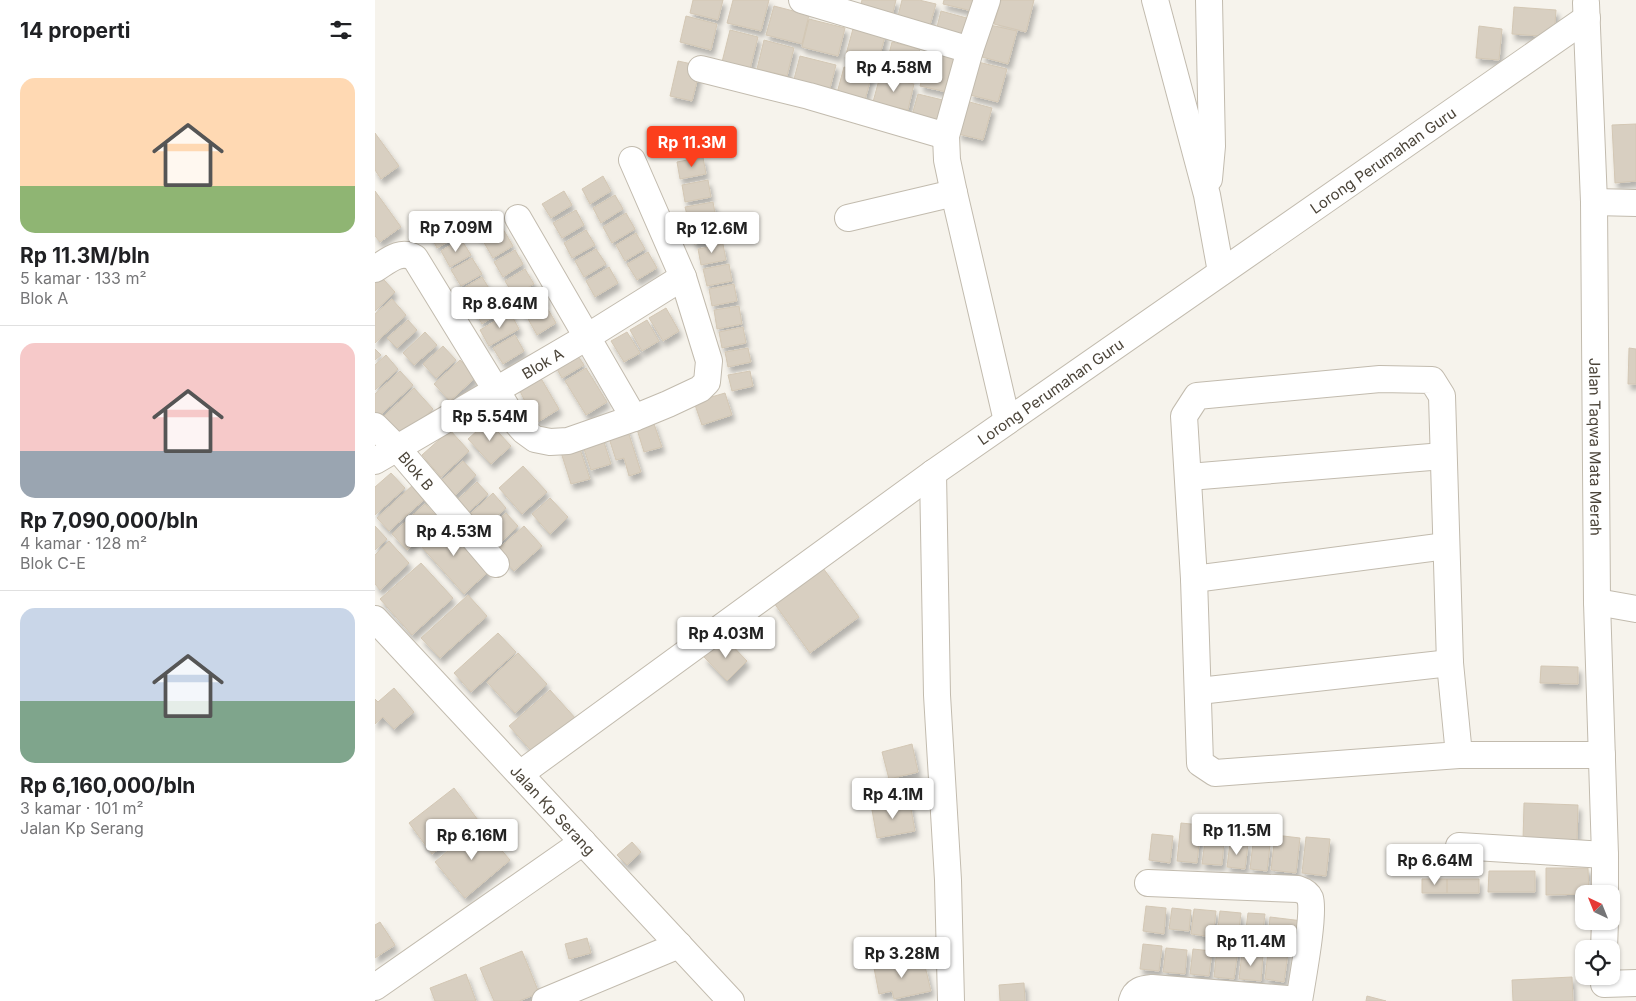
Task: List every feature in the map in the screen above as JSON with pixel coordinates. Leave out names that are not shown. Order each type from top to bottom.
[{"type":"street","points":[[803,0],[970,50]]},
{"type":"street","points":[[987,0],[945,136],[947,160],[954,193],[1007,421]]},
{"type":"street","points":[[1155,0],[1207,195],[1221,272]]},
{"type":"street","points":[[1207,195],[1212,146],[1209,0]]},
{"type":"street","name":"Jalan Taqwa Mata Merah","points":[[1587,9],[1594,202],[1597,602],[1605,885]]},
{"type":"street","name":"Lorong Perumahan Guru","points":[[520,774],[933,473],[1221,272],[1587,9]]},
{"type":"street","points":[[701,69],[800,93],[945,136]]},
{"type":"street","points":[[375,269],[403,254],[408,254],[415,258],[515,420],[524,431],[535,439],[550,442],[568,441],[634,418],[700,389],[707,382],[709,361],[683,277],[631,160]]},
{"type":"street","points":[[848,218],[954,193]]},
{"type":"street","points":[[1594,202],[1636,203]]},
{"type":"street","points":[[518,218],[634,418]]},
{"type":"street","name":"Blok A","points":[[386,454],[587,337],[683,277]]},
{"type":"street","points":[[1459,755],[1450,663],[1442,396],[1432,380],[1380,380],[1197,396],[1184,416],[1194,579],[1200,763],[1215,774],[1459,755],[1602,755]]},
{"type":"street","name":"Blok B","points":[[375,426],[386,454],[497,564]]},
{"type":"street","points":[[1189,477],[1443,456]]},
{"type":"street","points":[[933,473],[937,695],[948,880],[951,1001]]},
{"type":"street","points":[[1194,579],[1447,546]]},
{"type":"street","points":[[1597,602],[1636,609]]},
{"type":"street","name":"Jalan Kp Serang","points":[[375,619],[731,1001]]},
{"type":"street","points":[[1199,691],[1450,663]]},
{"type":"street","points":[[375,987],[583,842]]},
{"type":"street","points":[[1459,846],[1605,855]]},
{"type":"street","points":[[1132,1001],[1136,992],[1152,988],[1299,1000],[1312,911],[1309,896],[1304,891],[1298,889],[1148,883]]},
{"type":"street","points":[[545,1001],[679,945]]},
{"type":"street","points":[[1604,987],[1636,983]]},
{"type":"building","points":[[693,0],[723,0],[718,20],[690,13]]},
{"type":"building","points":[[733,0],[769,0],[761,31],[727,23]]},
{"type":"building","points":[[862,0],[896,0],[891,20],[859,12]]},
{"type":"building","points":[[902,0],[919,0],[936,4],[928,32],[896,24]]},
{"type":"building","points":[[944,0],[979,0],[976,12],[943,4]]},
{"type":"building","points":[[1001,0],[1034,0],[1026,32],[994,24]]},
{"type":"building","points":[[774,6],[809,15],[802,44],[766,35]]},
{"type":"building","points":[[1514,7],[1556,10],[1554,37],[1512,34]]},
{"type":"building","points":[[941,11],[974,20],[968,44],[935,35]]},
{"type":"building","points":[[686,16],[717,24],[711,50],[680,42]]},
{"type":"building","points":[[809,19],[845,28],[838,56],[802,47]]},
{"type":"building","points":[[854,25],[886,33],[877,66],[845,58]]},
{"type":"building","points":[[990,25],[1017,31],[1008,64],[982,57]]},
{"type":"building","points":[[1479,26],[1502,29],[1499,60],[1476,58]]},
{"type":"building","points":[[730,30],[758,37],[750,69],[722,62]]},
{"type":"building","points":[[764,40],[794,48],[787,76],[757,69]]},
{"type":"building","points":[[892,42],[920,49],[913,77],[885,70]]},
{"type":"building","points":[[930,48],[961,56],[951,93],[920,86]]},
{"type":"building","points":[[800,56],[836,65],[829,92],[793,83]]},
{"type":"building","points":[[678,61],[701,66],[692,101],[670,96]]},
{"type":"building","points":[[978,62],[1007,69],[998,102],[970,95]]},
{"type":"building","points":[[844,67],[872,74],[865,100],[837,93]]},
{"type":"building","points":[[880,76],[914,84],[908,110],[873,102]]},
{"type":"building","points":[[918,94],[947,101],[942,123],[912,115]]},
{"type":"building","points":[[966,101],[992,108],[983,140],[958,134]]},
{"type":"building","points":[[1636,124],[1636,181],[1615,183],[1612,125]]},
{"type":"building","points":[[375,133],[399,166],[381,179],[375,170]]},
{"type":"building","points":[[703,157],[706,174],[680,179],[677,162]]},
{"type":"building","points":[[603,176],[611,191],[590,204],[582,189]]},
{"type":"building","points":[[708,180],[711,197],[685,202],[682,185]]},
{"type":"building","points":[[375,191],[401,227],[380,242],[375,236]]},
{"type":"building","points":[[564,191],[572,205],[551,218],[542,204]]},
{"type":"building","points":[[615,195],[623,209],[601,223],[593,208]]},
{"type":"building","points":[[713,202],[716,218],[689,223],[685,207]]},
{"type":"building","points":[[576,210],[584,225],[562,238],[553,223]]},
{"type":"building","points":[[492,211],[501,226],[480,238],[471,223]]},
{"type":"building","points":[[626,213],[635,229],[612,243],[603,227]]},
{"type":"building","points":[[451,220],[460,235],[437,248],[429,233]]},
{"type":"building","points":[[717,223],[720,239],[694,244],[691,228]]},
{"type":"building","points":[[503,229],[513,246],[493,258],[483,241]]},
{"type":"building","points":[[586,230],[595,245],[572,258],[564,243]]},
{"type":"building","points":[[636,233],[645,249],[625,261],[616,245]]},
{"type":"building","points":[[461,239],[471,255],[450,267],[441,251]]},
{"type":"building","points":[[723,244],[726,260],[701,265],[698,249]]},
{"type":"building","points":[[596,249],[606,264],[584,277],[575,261]]},
{"type":"building","points":[[515,250],[523,264],[503,277],[494,262]]},
{"type":"building","points":[[648,252],[657,268],[637,280],[627,264]]},
{"type":"building","points":[[472,258],[482,274],[461,286],[451,270]]},
{"type":"building","points":[[729,264],[732,281],[707,286],[703,269]]},
{"type":"building","points":[[609,267],[618,283],[595,297],[586,281]]},
{"type":"building","points":[[525,269],[534,284],[514,296],[505,281]]},
{"type":"building","points":[[375,270],[395,292],[375,311]]},
{"type":"building","points":[[482,277],[492,293],[472,305],[462,289]]},
{"type":"building","points":[[734,284],[737,301],[712,306],[709,289]]},
{"type":"building","points":[[538,287],[546,301],[525,314],[517,300]]},
{"type":"building","points":[[495,295],[504,310],[482,324],[473,309]]},
{"type":"building","points":[[392,299],[406,315],[375,343],[375,314]]},
{"type":"building","points":[[546,306],[556,323],[537,335],[527,317]]},
{"type":"building","points":[[739,306],[742,324],[717,329],[714,310]]},
{"type":"building","points":[[666,308],[679,331],[663,341],[649,318]]},
{"type":"building","points":[[510,312],[519,329],[489,346],[480,330]]},
{"type":"building","points":[[408,320],[417,330],[397,348],[387,338]]},
{"type":"building","points":[[647,320],[659,341],[642,351],[630,330]]},
{"type":"building","points":[[743,327],[746,343],[722,348],[719,332]]},
{"type":"building","points":[[425,332],[437,345],[414,365],[403,353]]},
{"type":"building","points":[[627,332],[640,353],[624,362],[611,341]]},
{"type":"building","points":[[515,335],[524,351],[503,364],[493,348]]},
{"type":"building","points":[[443,346],[456,360],[436,378],[423,364]]},
{"type":"building","points":[[748,348],[751,362],[728,367],[725,352]]},
{"type":"building","points":[[1629,348],[1636,349],[1636,384],[1628,384]]},
{"type":"building","points":[[375,349],[381,355],[375,360]]},
{"type":"building","points":[[574,350],[584,365],[562,378],[553,362]]},
{"type":"building","points":[[386,355],[398,369],[375,390],[375,365]]},
{"type":"building","points":[[460,360],[476,377],[450,401],[434,384]]},
{"type":"building","points":[[586,368],[607,402],[586,415],[565,381]]},
{"type":"building","points":[[400,371],[413,385],[378,417],[375,413],[375,394]]},
{"type":"building","points":[[750,371],[753,386],[732,391],[728,375]]},
{"type":"building","points":[[539,375],[559,409],[538,422],[533,413],[531,414],[518,387]]},
{"type":"building","points":[[414,388],[433,409],[402,438],[383,417]]},
{"type":"building","points":[[725,393],[732,415],[702,425],[694,402]]},
{"type":"building","points":[[488,421],[511,446],[491,464],[468,439]]},
{"type":"building","points":[[653,421],[662,447],[644,452],[636,426]]},
{"type":"building","points":[[626,425],[641,472],[629,476],[624,458],[616,460],[607,432]]},
{"type":"building","points":[[450,430],[469,451],[441,477],[422,455]]},
{"type":"building","points":[[601,433],[611,464],[591,470],[581,440]]},
{"type":"building","points":[[577,440],[590,479],[571,484],[559,446]]},
{"type":"building","points":[[463,461],[476,475],[450,500],[437,485]]},
{"type":"building","points":[[523,466],[547,492],[522,514],[499,488]]},
{"type":"building","points":[[391,473],[405,488],[375,515],[375,487]]},
{"type":"building","points":[[477,482],[488,494],[464,516],[454,503]]},
{"type":"building","points":[[414,484],[427,497],[389,531],[377,518]]},
{"type":"building","points":[[493,493],[506,508],[478,533],[465,519]]},
{"type":"building","points":[[550,498],[568,517],[550,534],[532,514]]},
{"type":"building","points":[[425,504],[440,520],[407,550],[392,534]]},
{"type":"building","points":[[506,513],[518,526],[500,543],[488,530]]},
{"type":"building","points":[[444,521],[489,571],[464,594],[419,544]]},
{"type":"building","points":[[375,526],[387,539],[375,550]]},
{"type":"building","points":[[524,526],[542,546],[514,571],[496,551]]},
{"type":"building","points":[[389,541],[409,563],[380,590],[375,584],[375,555]]},
{"type":"building","points":[[421,563],[453,598],[412,635],[380,599]]},
{"type":"building","points":[[823,568],[859,617],[810,653],[774,603]]},
{"type":"building","points":[[468,595],[487,616],[440,658],[421,638]]},
{"type":"building","points":[[498,633],[516,652],[471,692],[454,673]]},
{"type":"building","points":[[724,637],[747,661],[727,681],[704,657]]},
{"type":"building","points":[[518,653],[547,684],[515,713],[487,682]]},
{"type":"building","points":[[1541,666],[1578,667],[1578,684],[1540,683]]},
{"type":"building","points":[[394,688],[414,712],[394,729],[383,717],[375,724],[375,699],[378,702]]},
{"type":"building","points":[[550,690],[577,720],[536,756],[509,726]]},
{"type":"building","points":[[912,744],[918,772],[889,779],[882,752]]},
{"type":"building","points":[[454,788],[478,820],[432,854],[409,823]]},
{"type":"building","points":[[910,803],[915,831],[877,838],[872,810]]},
{"type":"building","points":[[1524,803],[1578,805],[1577,842],[1523,840]]},
{"type":"building","points":[[1181,823],[1201,825],[1197,863],[1177,861]]},
{"type":"building","points":[[479,824],[510,860],[465,898],[435,862]]},
{"type":"building","points":[[1152,834],[1173,836],[1170,863],[1149,860]]},
{"type":"building","points":[[1275,835],[1300,838],[1296,873],[1271,870]]},
{"type":"building","points":[[1306,837],[1330,839],[1326,876],[1302,873]]},
{"type":"building","points":[[1205,840],[1224,842],[1222,865],[1202,864]]},
{"type":"building","points":[[632,842],[641,852],[627,865],[617,855]]},
{"type":"building","points":[[1230,842],[1248,844],[1245,869],[1227,867]]},
{"type":"building","points":[[1253,843],[1270,845],[1267,871],[1250,869]]},
{"type":"building","points":[[1546,868],[1588,868],[1589,885],[1575,885],[1575,894],[1546,895]]},
{"type":"building","points":[[1489,871],[1535,871],[1535,892],[1488,892]]},
{"type":"building","points":[[1422,879],[1447,879],[1447,893],[1422,893]]},
{"type":"building","points":[[1447,879],[1479,879],[1479,893],[1447,893]]},
{"type":"building","points":[[1146,906],[1166,908],[1164,934],[1143,931]]},
{"type":"building","points":[[1172,908],[1191,910],[1189,931],[1169,929]]},
{"type":"building","points":[[1194,909],[1216,911],[1213,937],[1191,934]]},
{"type":"building","points":[[1220,911],[1241,913],[1237,946],[1216,943]]},
{"type":"building","points":[[1248,913],[1265,914],[1261,947],[1244,944]]},
{"type":"building","points":[[1270,917],[1303,921],[1300,941],[1268,938]]},
{"type":"building","points":[[380,922],[395,945],[375,958],[375,925]]},
{"type":"building","points":[[587,938],[591,953],[569,959],[565,944]]},
{"type":"building","points":[[1143,944],[1162,946],[1159,971],[1140,969]]},
{"type":"building","points":[[1217,947],[1238,950],[1234,979],[1214,977]]},
{"type":"building","points":[[1166,948],[1187,950],[1185,974],[1163,972]]},
{"type":"building","points":[[1193,949],[1212,951],[1209,976],[1190,974]]},
{"type":"building","points":[[522,951],[539,993],[519,1001],[494,1001],[480,968]]},
{"type":"building","points":[[1268,951],[1288,953],[1284,982],[1265,979]]},
{"type":"building","points":[[1242,952],[1263,955],[1261,981],[1239,979]]},
{"type":"building","points":[[913,959],[916,968],[925,966],[931,991],[894,999],[892,991],[879,994],[874,968]]},
{"type":"building","points":[[466,974],[476,1001],[435,1001],[430,988]]},
{"type":"building","points":[[1572,977],[1573,1001],[1513,1001],[1512,980]]},
{"type":"building","points":[[1024,983],[1025,1001],[1000,1001],[999,985]]},
{"type":"building","points":[[1367,996],[1386,1001],[1366,1001]]}]
